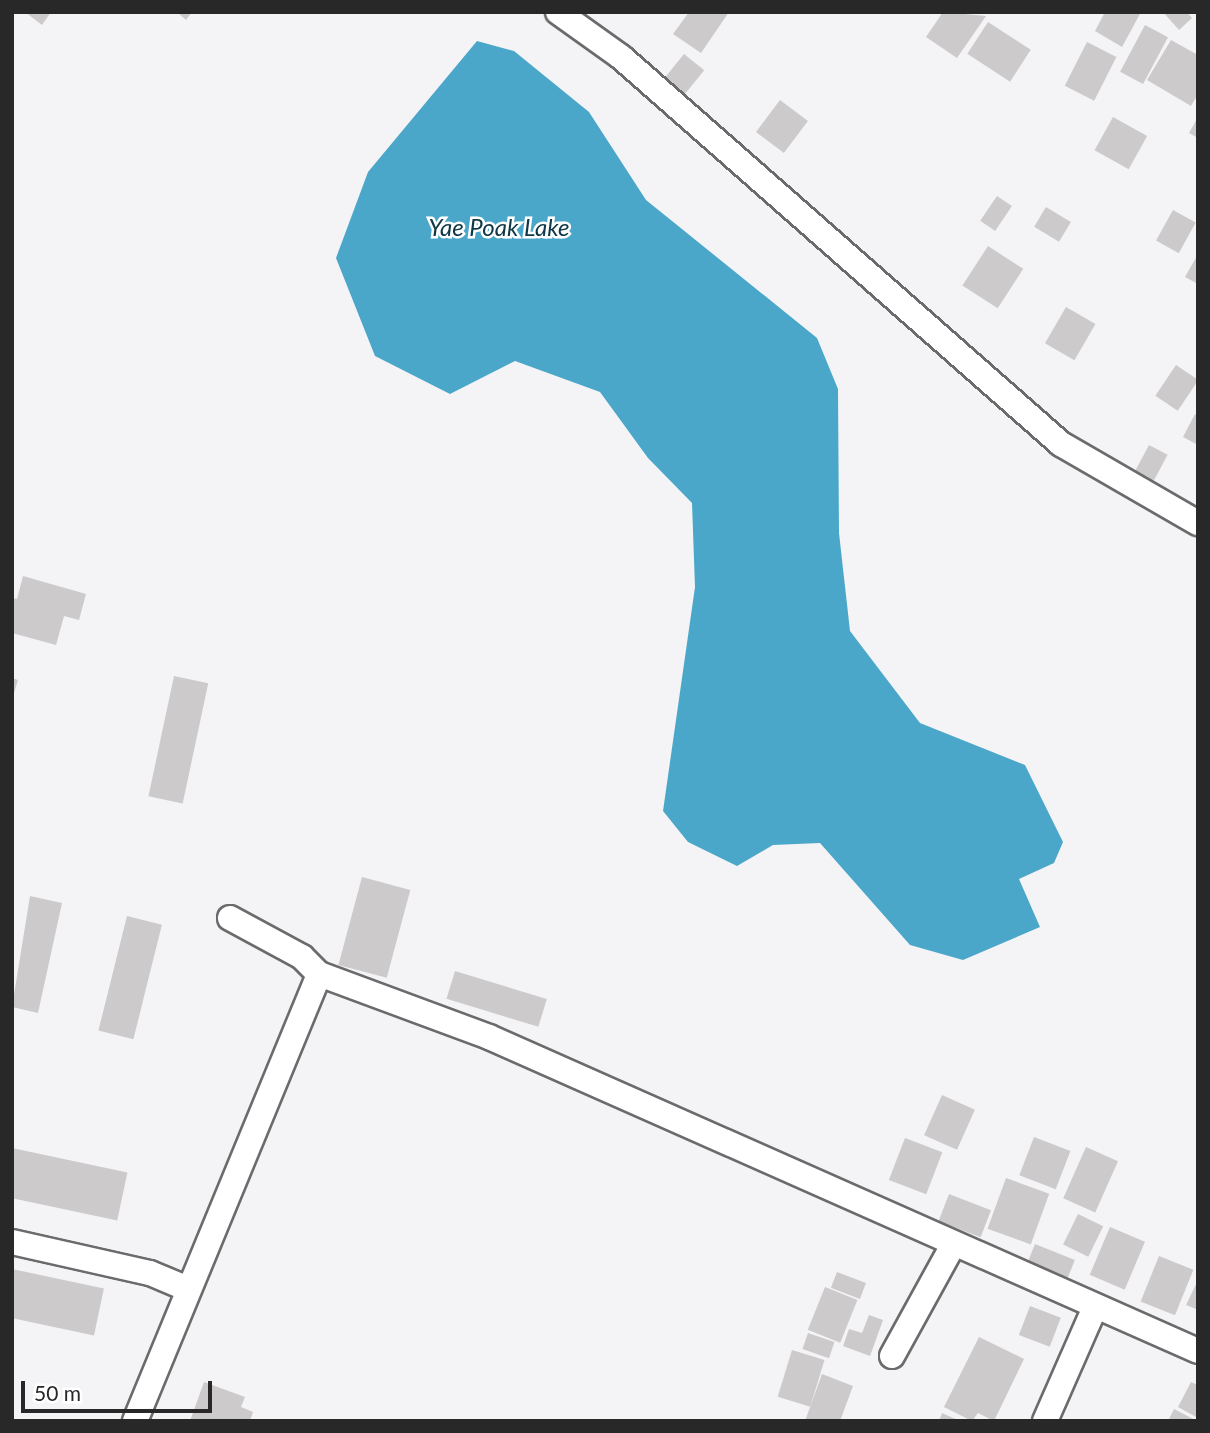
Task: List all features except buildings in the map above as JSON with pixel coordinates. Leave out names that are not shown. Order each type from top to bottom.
[{"type":"street","points":[[558,12],[621,57],[1061,444],[1196,517]]},
{"type":"street","points":[[230,919],[302,957],[319,974],[489,1037],[953,1245],[1198,1351]]},
{"type":"street","points":[[135,1421],[319,974]]},
{"type":"street","points":[[12,1242],[150,1273],[188,1289]]},
{"type":"street","points":[[892,1356],[953,1245]]},
{"type":"street","points":[[1045,1421],[1096,1307]]},
{"type":"water","name":"Yae Poak Lake","points":[[477,41],[514,51],[589,112],[646,200],[817,338],[838,389],[839,533],[850,631],[920,723],[1025,765],[1063,842],[1054,863],[1019,879],[1040,927],[963,960],[910,945],[820,843],[773,845],[737,866],[688,842],[663,811],[695,587],[692,503],[648,458],[600,392],[515,361],[450,394],[375,356],[336,258],[368,172]]}]
